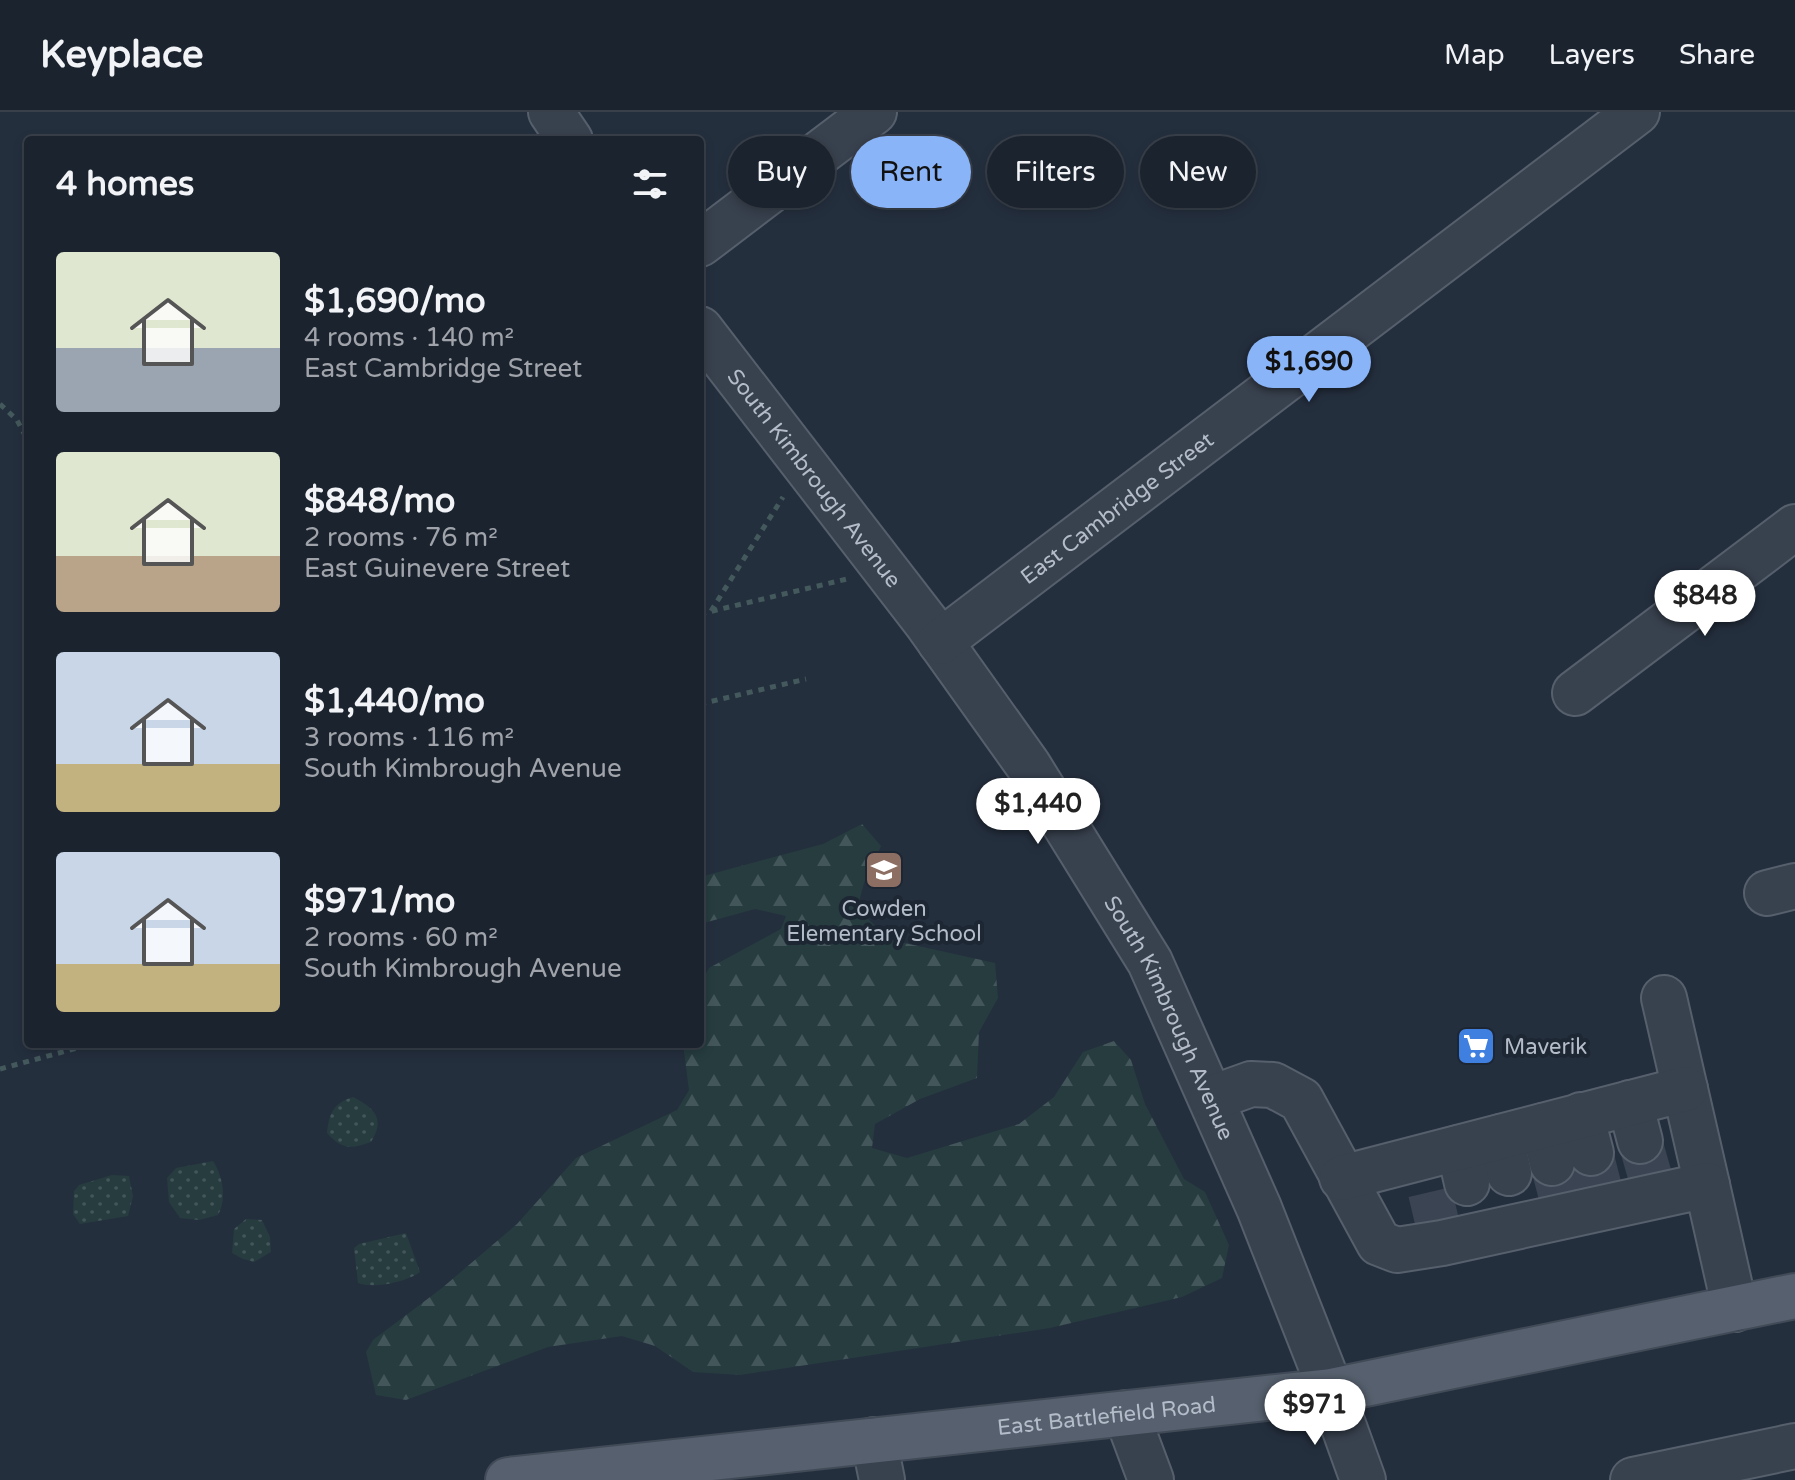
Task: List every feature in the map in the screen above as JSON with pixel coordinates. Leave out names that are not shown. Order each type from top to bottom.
[{"type":"main road","name":"East Battlefield Road","points":[[508,1480],[878,1460],[1126,1413],[1331,1391],[1795,1296]]},
{"type":"street","points":[[551,112],[567,136]]},
{"type":"street","points":[[704,241],[874,112]]},
{"type":"street","name":"East Cambridge Street","points":[[940,642],[1637,112]]},
{"type":"street","name":"South Kimbrough Avenue","points":[[704,334],[886,569],[1028,765],[1150,962],[1259,1208],[1363,1480]]},
{"type":"street","points":[[1575,693],[1795,527]]},
{"type":"street","points":[[1664,998],[1735,1309]]},
{"type":"street","points":[[1212,1098],[1251,1084],[1273,1085],[1301,1100],[1379,1243],[1397,1250],[1452,1200],[1644,1154],[1685,1089]]},
{"type":"street","points":[[1342,1178],[1452,1200],[1644,1154],[1707,1185]]},
{"type":"street","points":[[1126,1413],[1151,1480]]},
{"type":"street","points":[[1633,1480],[1772,1460]]},
{"type":"path","points":[[0,404],[17,420],[24,433]]},
{"type":"path","points":[[711,612],[804,463]]},
{"type":"path","points":[[704,613],[886,569]]},
{"type":"path","points":[[704,703],[806,679]]},
{"type":"path","points":[[0,1069],[77,1048]]},
{"type":"green space","points":[[862,824],[881,846],[864,883],[857,909],[891,940],[995,963],[998,998],[979,1032],[977,1078],[920,1099],[875,1124],[872,1148],[907,1158],[1019,1124],[1054,1097],[1083,1052],[1114,1041],[1131,1060],[1145,1104],[1184,1179],[1205,1192],[1229,1245],[1222,1278],[1182,1297],[1050,1328],[740,1375],[693,1372],[655,1346],[622,1336],[548,1347],[406,1400],[376,1395],[366,1352],[373,1340],[442,1288],[517,1224],[576,1158],[677,1110],[689,1090],[684,1048],[704,1048],[704,977],[709,968],[781,929],[786,916],[755,909],[704,923],[704,876],[823,844]]},
{"type":"green space","points":[[353,1097],[372,1110],[377,1126],[371,1142],[347,1146],[337,1143],[327,1133],[333,1110]]},
{"type":"green space","points":[[213,1161],[223,1188],[218,1215],[199,1220],[180,1218],[169,1202],[167,1178],[176,1168]]},
{"type":"green space","points":[[112,1175],[129,1176],[133,1196],[128,1216],[80,1224],[73,1214],[74,1191],[79,1185]]},
{"type":"green space","points":[[246,1219],[262,1220],[270,1237],[271,1252],[254,1262],[232,1253],[234,1229]]},
{"type":"green space","points":[[406,1233],[420,1272],[390,1284],[358,1283],[354,1248],[359,1244]]},
{"type":"tunnel","points":[[1640,1141],[1650,1176]]},
{"type":"tunnel","points":[[1591,1153],[1600,1188]]},
{"type":"tunnel","points":[[1552,1163],[1561,1197]]},
{"type":"tunnel","points":[[1430,1192],[1438,1226]]},
{"type":"place","name":"Cowden Elementary School","points":[[884,870]]},
{"type":"place","name":"Maverik","points":[[1476,1046]]}]
